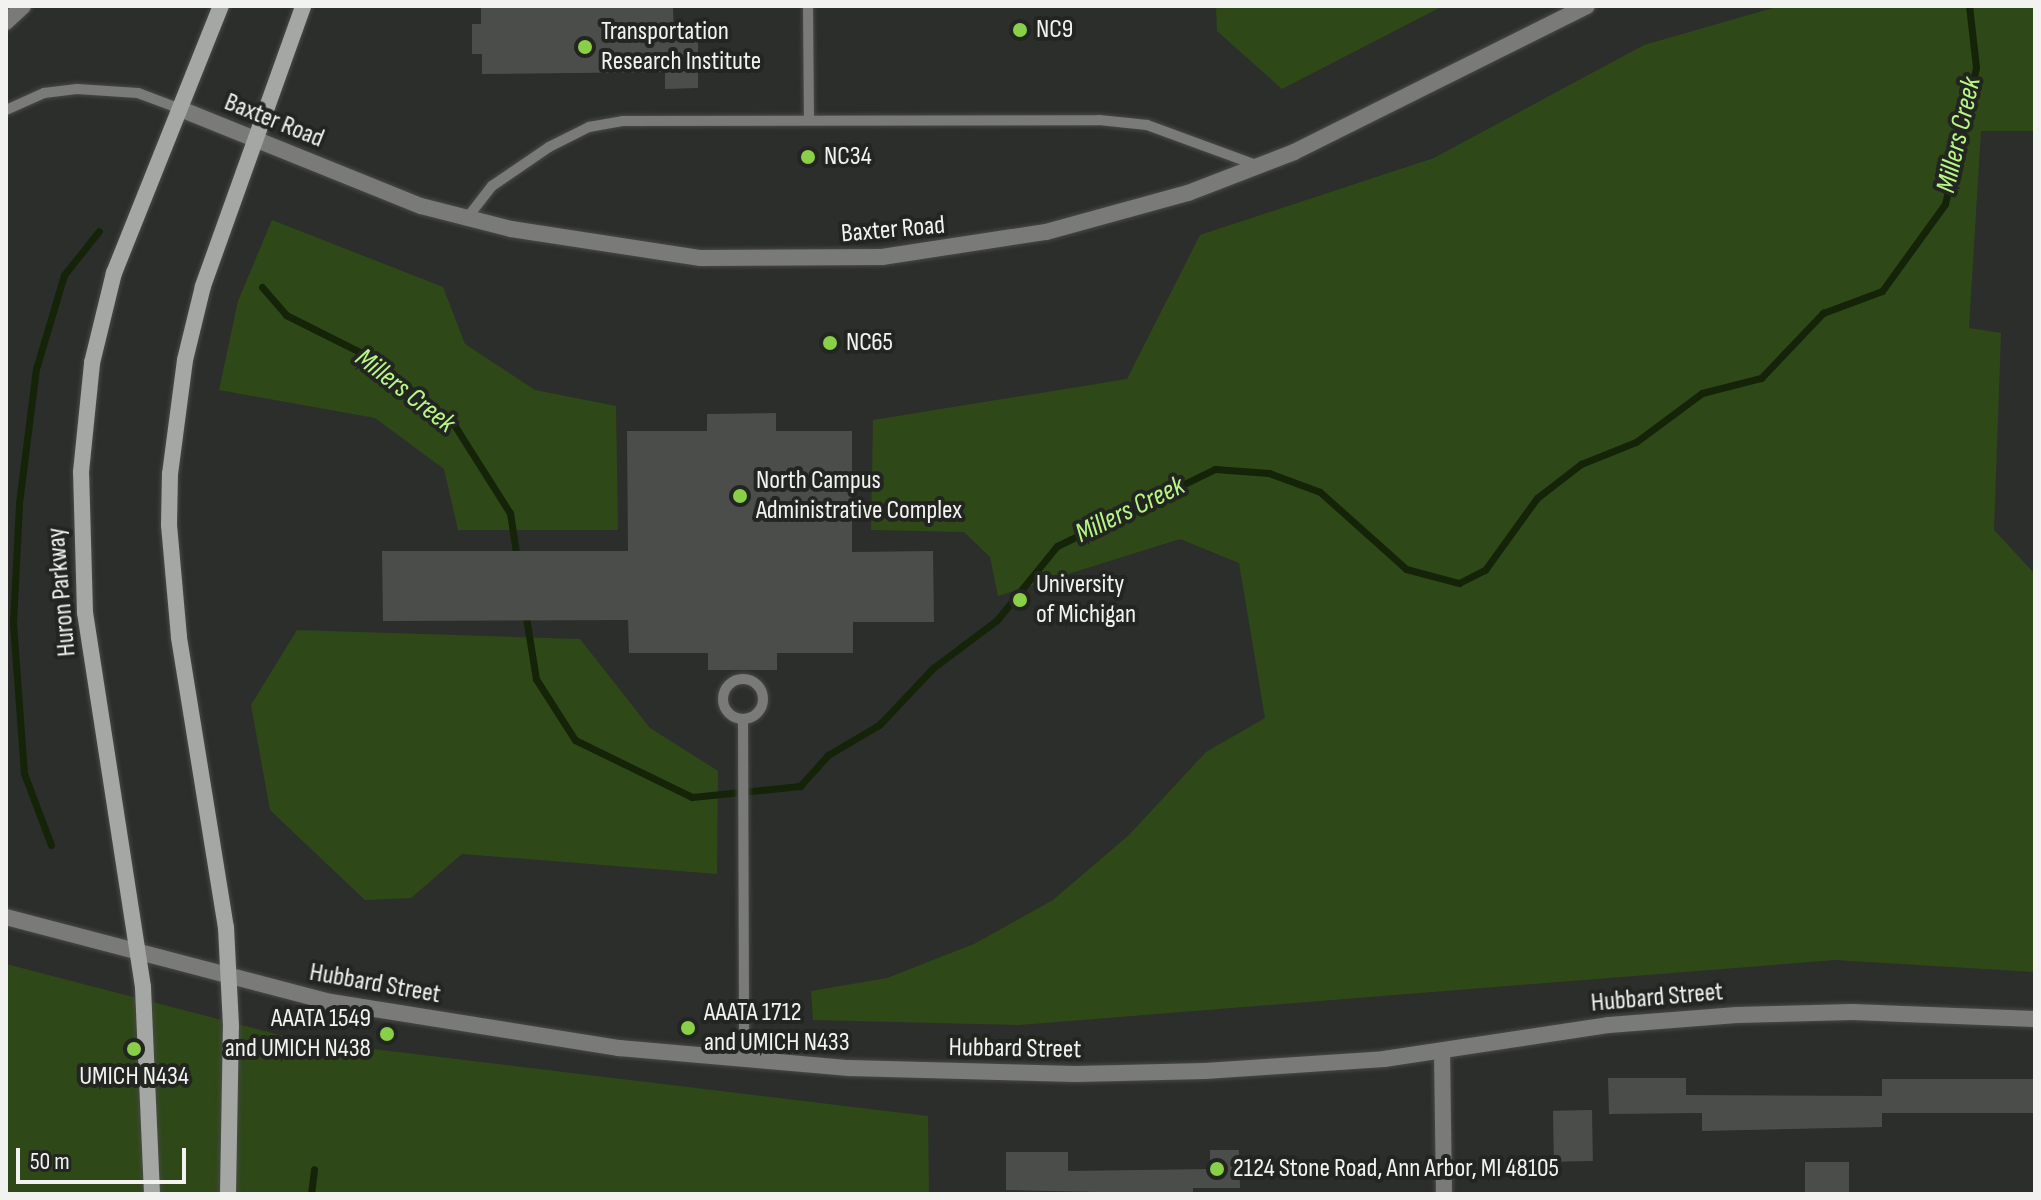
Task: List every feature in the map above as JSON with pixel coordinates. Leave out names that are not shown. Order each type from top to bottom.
[{"type":"main road","name":"Huron Parkway","points":[[152,1194],[149,1060],[138,954],[85,613],[81,472],[92,363],[114,273],[221,6]]},
{"type":"main road","points":[[228,1194],[229,979],[219,874],[172,577],[170,474],[176,409],[192,326],[303,6]]},
{"type":"street","points":[[6,22],[23,6]]},
{"type":"street","name":"Baxter Road","points":[[178,108],[392,195],[467,218],[647,253],[756,260],[882,257],[987,245],[1085,223],[1259,166],[1587,6]]},
{"type":"street","name":"Hubbard Street","points":[[6,917],[229,979],[407,1016],[744,1061],[917,1071],[1139,1073],[1442,1051],[1609,1025],[1737,1015],[1852,1012],[2035,1019]]},
{"type":"street","points":[[1442,1051],[1444,1194]]},
{"type":"lane","points":[[808,6],[809,119]]},
{"type":"lane","points":[[6,110],[44,93],[77,89],[138,93],[178,108]]},
{"type":"lane","points":[[467,218],[492,186],[549,147],[589,127],[623,121],[1099,120],[1147,125],[1259,166]]},
{"type":"lane","points":[[743,719],[744,1061]]},
{"type":"green space","points":[[1216,6],[1443,6],[1282,89],[1217,31]]},
{"type":"green space","points":[[1780,6],[2035,6],[2035,131],[1981,131],[1969,328],[2001,333],[1994,530],[2035,574],[2035,972],[1835,960],[1019,1025],[813,1020],[811,991],[887,978],[974,944],[1053,900],[1129,835],[1206,752],[1265,718],[1239,563],[1180,539],[998,596],[990,557],[964,532],[871,530],[873,420],[1127,379],[1200,235],[1434,158],[1644,45]]},
{"type":"green space","points":[[272,220],[443,287],[465,344],[535,390],[616,406],[618,530],[458,530],[444,469],[375,418],[219,390],[238,301]]},
{"type":"green space","points":[[297,630],[580,639],[650,728],[718,771],[717,874],[462,854],[411,898],[365,900],[270,810],[251,705]]},
{"type":"green space","points":[[6,964],[299,1040],[928,1116],[929,1194],[6,1194]]},
{"type":"building","name":"Transportation Research Institute","points":[[481,6],[673,6],[674,40],[698,40],[698,88],[665,89],[665,72],[482,74],[482,54],[472,54],[472,24],[481,24]]},
{"type":"building","name":"North Campus Administrative Complex","points":[[776,413],[776,431],[852,431],[852,552],[933,551],[934,622],[853,622],[853,653],[777,653],[777,670],[708,670],[708,653],[629,653],[628,620],[383,621],[382,551],[628,551],[627,431],[707,431],[707,414]]},
{"type":"building","points":[[1608,1078],[1686,1078],[1686,1095],[1882,1096],[1882,1127],[1702,1131],[1702,1113],[1609,1114]]},
{"type":"building","points":[[1882,1079],[2035,1079],[2035,1113],[1882,1113]]},
{"type":"building","points":[[1592,1110],[1593,1161],[1554,1162],[1553,1111]]},
{"type":"building","points":[[1210,1150],[1239,1150],[1240,1188],[1193,1188],[1193,1194],[1006,1190],[1006,1152],[1068,1152],[1068,1171],[1210,1169]]},
{"type":"building","points":[[1805,1162],[1849,1162],[1849,1194],[1805,1194]]},
{"type":"waterway","name":"Millers Creek","points":[[525,611],[536,679],[575,740],[692,797],[800,786],[828,755],[879,725],[933,668],[997,620],[1057,546],[1215,469],[1269,473],[1320,492],[1406,569],[1459,583],[1485,570],[1537,498],[1581,464],[1636,442],[1702,393],[1761,378],[1823,313],[1882,291],[1945,204],[1976,67],[1969,6]]},
{"type":"waterway","name":"Millers Creek","points":[[51,845],[24,773],[13,623],[19,503],[36,369],[64,275],[99,231]]},
{"type":"waterway","name":"Millers Creek","points":[[262,287],[286,315],[366,355],[453,423],[510,513],[517,559]]},
{"type":"waterway","name":"Millers Creek","points":[[311,1194],[314,1169]]},
{"type":"place","name":"NC9","points":[[1020,30]]},
{"type":"place","name":"Transportation Research Institute","points":[[585,47]]},
{"type":"place","name":"NC34","points":[[808,157]]},
{"type":"place","name":"NC65","points":[[830,343]]},
{"type":"place","name":"North Campus Administrative Complex","points":[[740,496]]},
{"type":"place","name":"University of Michigan","points":[[1020,600]]},
{"type":"place","name":"AAATA 1712 and UMICH N433","points":[[688,1028]]},
{"type":"place","name":"AAATA 1549 and UMICH N438","points":[[387,1034]]},
{"type":"place","name":"UMICH N434","points":[[134,1049]]},
{"type":"place","name":"2124 Stone Road, Ann Arbor, MI 48105","points":[[1217,1169]]}]
